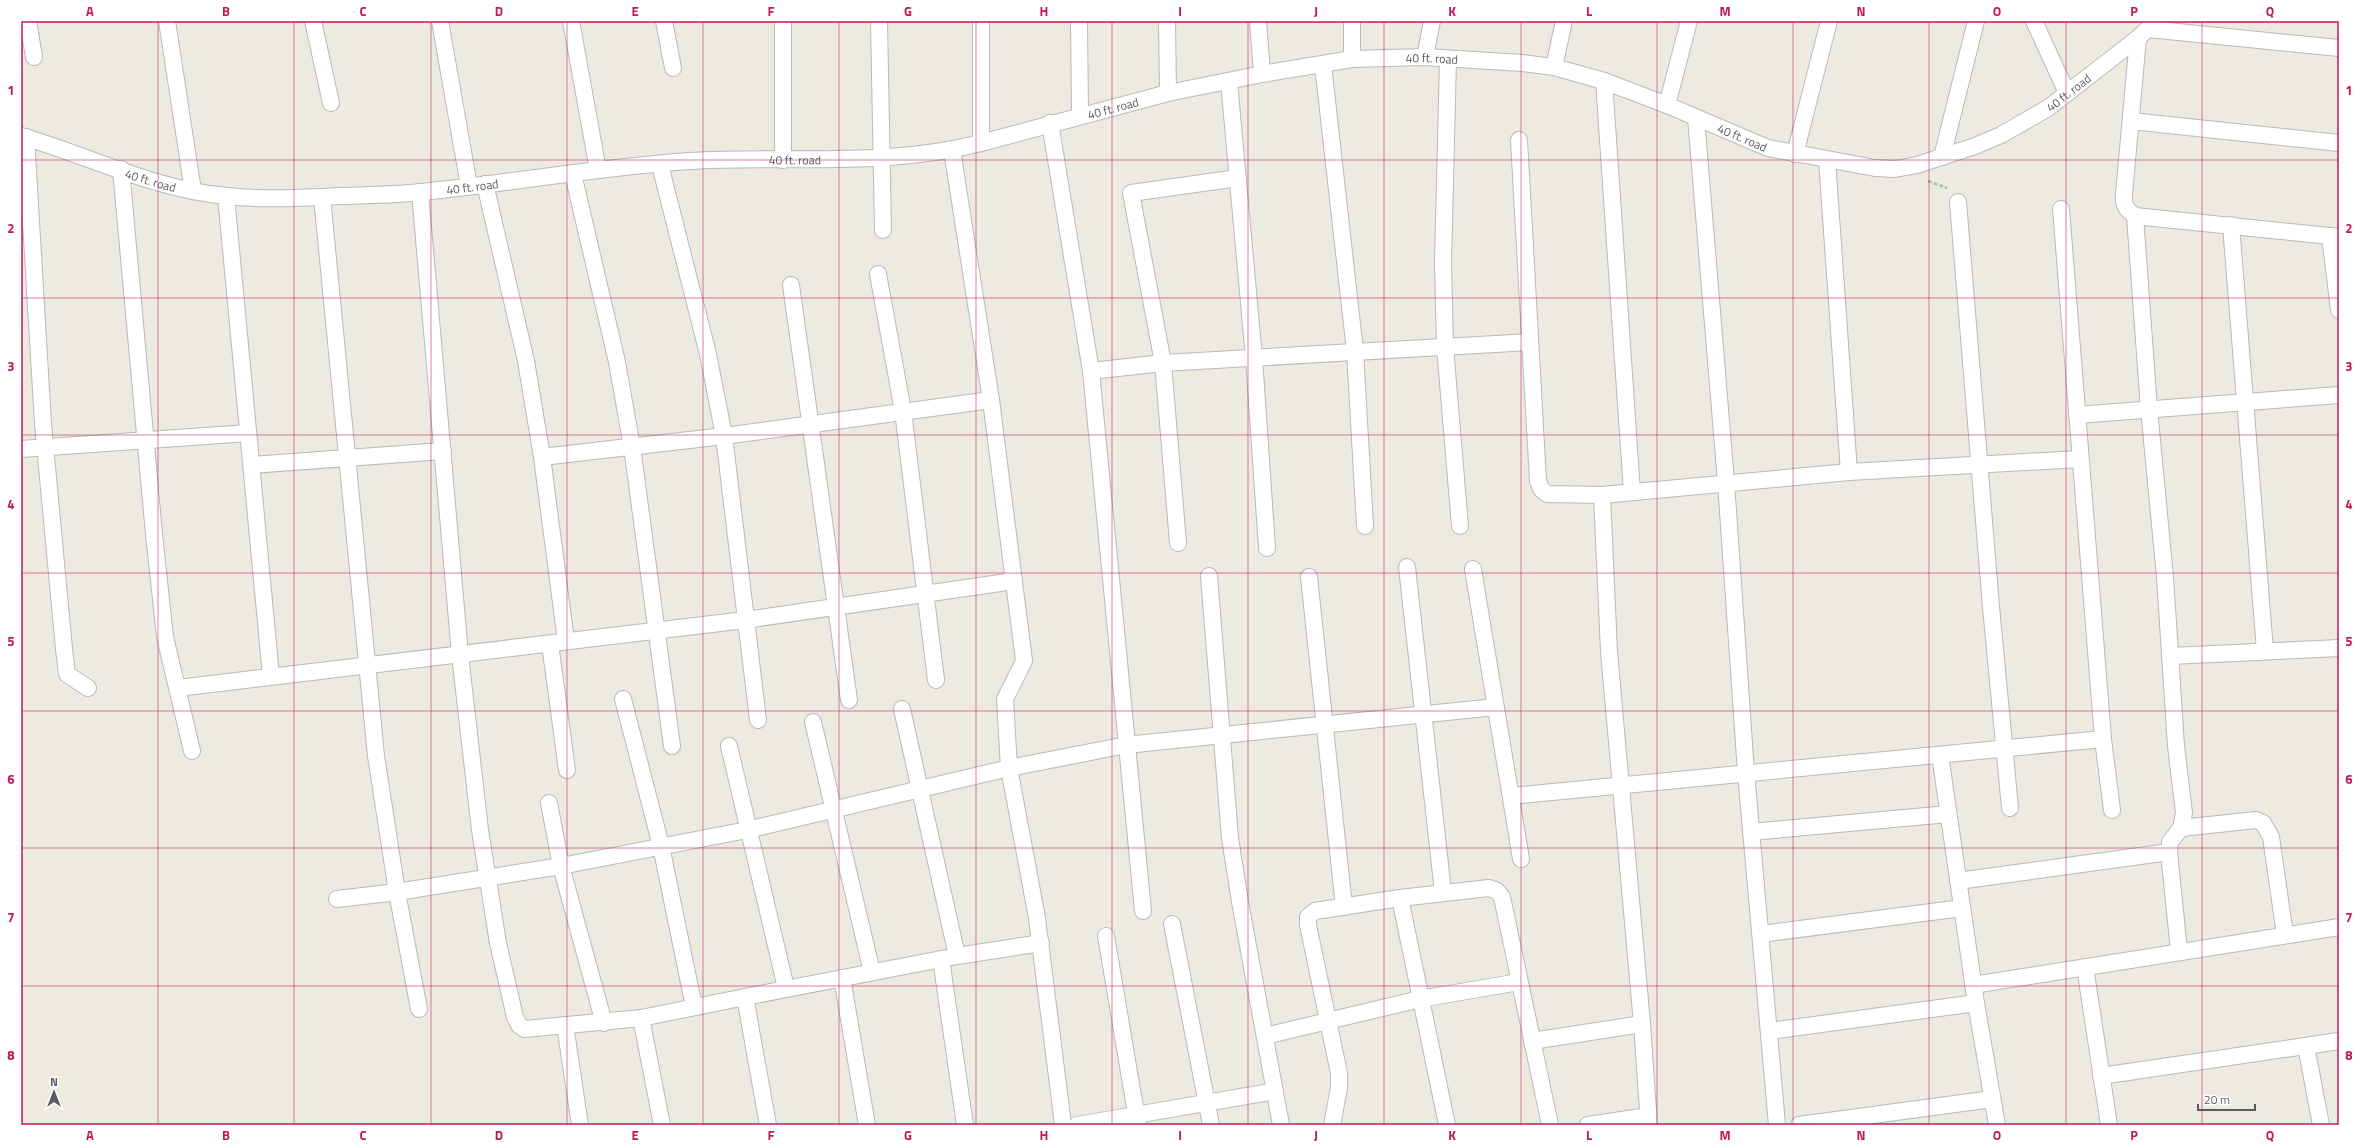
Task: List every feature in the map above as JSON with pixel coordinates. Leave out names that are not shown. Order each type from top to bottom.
[{"type":"street","points":[[28,21],[34,57]]},
{"type":"street","points":[[167,21],[193,191]]},
{"type":"street","points":[[313,21],[331,103]]},
{"type":"street","points":[[440,21],[469,186]]},
{"type":"street","points":[[571,21],[598,170]]},
{"type":"street","points":[[664,21],[673,68]]},
{"type":"street","points":[[784,21],[784,160]]},
{"type":"street","points":[[879,21],[883,230]]},
{"type":"street","points":[[980,21],[981,143]]},
{"type":"street","points":[[1079,21],[1080,115]]},
{"type":"street","points":[[1167,21],[1168,93]]},
{"type":"street","points":[[1258,21],[1262,74]]},
{"type":"street","points":[[1352,21],[1352,59]]},
{"type":"street","points":[[1426,57],[1432,21]]},
{"type":"street","points":[[1554,67],[1564,21]]},
{"type":"street","points":[[1667,105],[1689,21]]},
{"type":"street","points":[[1795,154],[1830,21]]},
{"type":"street","points":[[1942,157],[1976,21]]},
{"type":"street","points":[[2034,21],[2067,93]]},
{"type":"street","points":[[2339,48],[2147,29],[2131,122],[2123,203],[2126,209],[2135,216],[2334,237],[2339,310]]},
{"type":"street","name":"40 ft. road","points":[[24,137],[120,169],[193,191],[226,196],[280,199],[420,192],[598,170],[688,162],[882,159],[952,150],[1168,93],[1229,82],[1262,74],[1352,59],[1426,57],[1554,67],[1604,81],[1667,105],[1747,140],[1795,154],[1875,168],[1896,169],[1917,165],[1942,157],[1975,146],[2001,135],[2048,108],[2147,29]]},
{"type":"street","points":[[1448,59],[1443,263],[1445,347],[1460,526]]},
{"type":"street","points":[[1323,65],[1355,351],[1365,526]]},
{"type":"street","points":[[1604,81],[1632,492]]},
{"type":"street","points":[[1229,82],[1254,358],[1267,548]]},
{"type":"street","points":[[1696,118],[1726,482],[1746,773],[1770,1030],[1777,1125]]},
{"type":"street","points":[[2131,122],[2339,143]]},
{"type":"street","points":[[1050,123],[1091,371],[1143,910]]},
{"type":"street","points":[[24,137],[45,447],[67,674],[88,688]]},
{"type":"street","points":[[1519,140],[1529,342],[1538,481],[1541,489],[1548,494],[1564,496],[1602,495],[1726,482],[1849,472],[2080,459]]},
{"type":"street","points":[[952,150],[991,400],[1024,661],[1005,699],[1009,768],[1041,943],[1063,1125]]},
{"type":"street","points":[[1827,160],[1849,472]]},
{"type":"street","points":[[660,165],[694,296],[724,436],[758,720]]},
{"type":"street","points":[[120,169],[165,637],[192,751]]},
{"type":"street","points":[[573,174],[617,362],[632,447],[672,746]]},
{"type":"street","points":[[1178,543],[1163,363],[1131,193],[1238,178]]},
{"type":"street","points":[[485,184],[526,361],[542,457],[566,641]]},
{"type":"street","points":[[420,192],[460,655],[487,878],[498,943],[519,1025],[525,1029],[604,1023],[641,1018],[786,988],[941,959],[1041,943]]},
{"type":"street","points":[[226,196],[272,676]]},
{"type":"street","points":[[322,197],[346,459],[376,756],[397,892],[419,1009]]},
{"type":"street","points":[[1958,202],[1978,465],[2010,808]]},
{"type":"street","points":[[2061,209],[2080,459],[2104,740],[2112,810]]},
{"type":"street","points":[[2135,216],[2149,409],[2165,577],[2170,656],[2184,813],[2182,828],[2170,842],[2169,852],[2179,951]]},
{"type":"street","points":[[2230,225],[2265,651]]},
{"type":"street","points":[[878,274],[902,411],[936,680]]},
{"type":"street","points":[[791,285],[849,700]]},
{"type":"street","points":[[1091,371],[1163,363],[1529,342]]},
{"type":"street","points":[[2077,415],[2244,401],[2339,395]]},
{"type":"street","points":[[542,457],[724,436],[991,400]]},
{"type":"street","points":[[21,449],[248,433]]},
{"type":"street","points":[[252,465],[443,451]]},
{"type":"street","points":[[1588,1125],[1648,1120],[1642,1024],[1609,652],[1602,495]]},
{"type":"street","points":[[1407,567],[1422,715],[1443,892]]},
{"type":"street","points":[[1473,569],[1521,859]]},
{"type":"street","points":[[1210,576],[1224,735],[1230,838],[1240,902],[1281,1125]]},
{"type":"street","points":[[1309,577],[1344,907]]},
{"type":"street","points":[[178,688],[272,676],[368,667],[566,641],[745,620],[837,608],[1014,581]]},
{"type":"street","points":[[550,644],[567,770]]},
{"type":"street","points":[[2170,656],[2339,648]]},
{"type":"street","points":[[623,699],[661,846],[694,1007]]},
{"type":"street","points":[[337,899],[397,892],[561,866],[747,830],[835,811],[1009,768],[1126,745],[1324,726],[1496,707]]},
{"type":"street","points":[[902,709],[958,956]]},
{"type":"street","points":[[813,722],[872,972]]},
{"type":"street","points":[[1511,796],[1620,784],[2104,740]]},
{"type":"street","points":[[729,746],[747,830],[786,988]]},
{"type":"street","points":[[1940,755],[1973,984],[1997,1125]]},
{"type":"street","points":[[549,803],[561,866],[604,1023]]},
{"type":"street","points":[[1751,832],[1948,814]]},
{"type":"street","points":[[2182,828],[2256,820],[2263,823],[2271,837],[2285,935]]},
{"type":"street","points":[[1958,881],[2169,852]]},
{"type":"street","points":[[1332,1125],[1340,1088],[1308,925],[1308,917],[1315,911],[1443,892],[1489,888],[1497,891],[1502,897],[1550,1125]]},
{"type":"street","points":[[1400,898],[1420,999],[1448,1125]]},
{"type":"street","points":[[1761,934],[1962,908]]},
{"type":"street","points":[[1172,924],[1210,1125]]},
{"type":"street","points":[[1973,984],[2339,927]]},
{"type":"street","points":[[1106,936],[1137,1120]]},
{"type":"street","points":[[941,959],[965,1125]]},
{"type":"street","points":[[2085,967],[2100,1076],[2109,1125]]},
{"type":"street","points":[[842,978],[867,1125]]},
{"type":"street","points":[[1265,1036],[1420,999],[1519,982]]},
{"type":"street","points":[[745,997],[768,1125]]},
{"type":"street","points":[[1770,1030],[1976,1003]]},
{"type":"street","points":[[641,1018],[662,1125]]},
{"type":"street","points":[[1532,1041],[1642,1024]]},
{"type":"street","points":[[565,1025],[580,1125]]},
{"type":"street","points":[[2100,1076],[2339,1041]]},
{"type":"street","points":[[2306,1046],[2321,1125]]},
{"type":"street","points":[[1077,1125],[1137,1120],[1206,1102],[1275,1092]]},
{"type":"street","points":[[1799,1125],[1992,1099]]},
{"type":"path","points":[[1896,169],[1951,190],[1956,195],[1958,202]]}]
